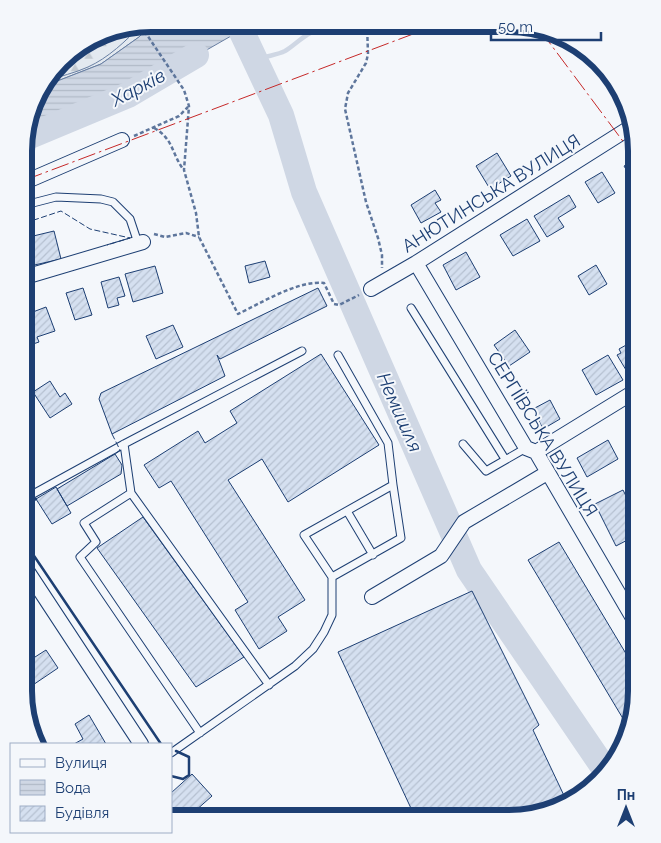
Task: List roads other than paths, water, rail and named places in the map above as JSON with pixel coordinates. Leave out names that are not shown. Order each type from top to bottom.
[{"type":"street","name":"АНЮТИНСЬКА ВУЛИЦЯ","points":[[375,287],[626,130]]},
{"type":"street","points":[[32,179],[122,140]]},
{"type":"street","points":[[32,275],[144,240]]},
{"type":"street","name":"СЕРГІЇВСЬКА ВУЛИЦЯ","points":[[416,263],[547,473],[628,610]]},
{"type":"street","points":[[531,450],[628,395]]},
{"type":"street","points":[[372,597],[441,556],[464,522],[547,473]]},
{"type":"street","points":[[32,578],[140,743]]},
{"type":"lane","points":[[32,203],[56,197],[101,199],[114,202],[130,219],[144,240]]},
{"type":"lane","points":[[411,308],[505,460]]},
{"type":"lane","points":[[32,495],[302,351]]},
{"type":"lane","points":[[332,577],[401,538],[388,443],[338,356]]},
{"type":"lane","points":[[124,444],[131,493],[269,685]]},
{"type":"lane","points":[[463,444],[486,471],[505,460],[531,450]]},
{"type":"lane","points":[[172,752],[295,666],[313,649],[332,615],[332,577],[304,535],[393,485]]},
{"type":"lane","points":[[131,493],[84,523],[96,542],[80,557],[200,733]]},
{"type":"lane","points":[[347,511],[373,555]]},
{"type":"water","points":[[144,33],[237,33],[121,99],[33,142],[39,113],[48,92],[55,82],[101,64]]},
{"type":"waterway","name":"Немишля","points":[[242,33],[281,115],[304,192],[469,570],[602,766]]},
{"type":"waterway","points":[[255,59],[285,51],[311,33]]},
{"type":"waterway","name":"Харків","points":[[34,134],[128,95],[196,55]]}]
